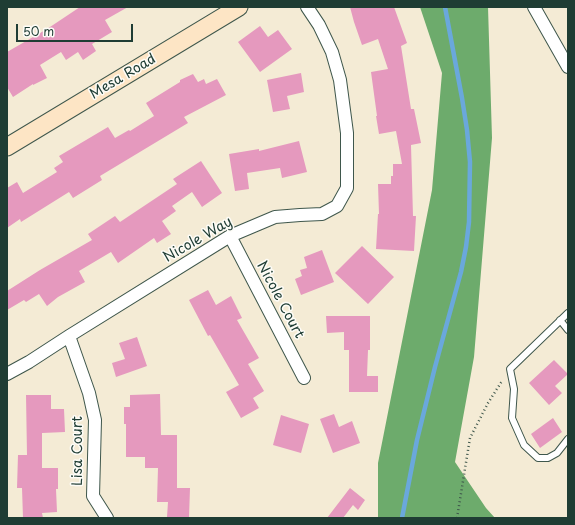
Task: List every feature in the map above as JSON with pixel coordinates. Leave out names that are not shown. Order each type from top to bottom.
[{"type":"street","name":"Mesa Road","points":[[7,147],[239,7]]},
{"type":"street","name":"Nicole Way","points":[[7,374],[29,362],[230,236],[275,218],[322,214],[337,206],[347,188],[347,133],[340,80],[332,52],[307,7]]},
{"type":"street","points":[[534,7],[568,67]]},
{"type":"street","name":"Nicole Court","points":[[230,236],[304,378]]},
{"type":"street","name":"Lisa Court","points":[[69,336],[89,393],[95,420],[93,496],[107,518]]},
{"type":"lane","points":[[568,313],[510,369],[514,389],[512,418],[524,446],[538,458],[548,458],[557,453],[568,439]]},
{"type":"lane","points":[[560,320],[568,330]]},
{"type":"path","points":[[457,518],[470,438],[488,403],[510,369]]},
{"type":"green space","points":[[420,7],[488,7],[492,138],[474,357],[455,462],[486,508],[495,518],[378,518],[378,463],[432,190],[442,73]]},
{"type":"building","points":[[80,7],[128,7],[105,20],[112,32],[92,44],[96,51],[83,60],[78,52],[66,60],[61,52],[40,65],[47,78],[33,84],[13,97],[7,87],[7,52],[47,29]]},
{"type":"building","points":[[350,7],[394,7],[407,43],[401,46],[411,109],[414,109],[421,143],[411,145],[413,216],[416,216],[414,251],[376,249],[379,214],[378,184],[391,184],[393,164],[402,164],[396,131],[379,134],[376,116],[371,72],[388,69],[378,39],[362,45]]},
{"type":"building","points":[[260,26],[268,37],[278,30],[292,49],[260,72],[238,42]]},
{"type":"building","points":[[301,73],[304,92],[287,96],[290,109],[273,112],[267,80]]},
{"type":"building","points":[[193,74],[198,82],[204,79],[206,84],[217,79],[226,95],[184,117],[188,123],[100,176],[102,180],[73,198],[69,192],[21,222],[20,219],[7,228],[7,188],[17,182],[23,193],[57,172],[54,168],[63,162],[59,156],[108,127],[115,138],[129,130],[130,131],[154,116],[146,103],[180,82],[180,80]]},
{"type":"building","points":[[299,141],[307,172],[282,178],[280,168],[247,173],[249,189],[235,191],[229,154],[259,149],[259,151]]},
{"type":"building","points":[[201,161],[222,193],[202,207],[192,192],[172,206],[176,211],[162,221],[171,234],[157,243],[154,238],[118,263],[111,252],[79,271],[85,282],[58,297],[47,306],[39,294],[26,302],[24,300],[7,310],[7,291],[92,240],[88,234],[115,216],[120,222],[177,184],[173,179]]},
{"type":"building","points":[[362,246],[394,277],[368,304],[335,273]]},
{"type":"building","points":[[322,250],[334,282],[301,295],[295,279],[302,276],[300,270],[307,268],[304,257]]},
{"type":"building","points":[[208,290],[216,305],[231,296],[242,318],[237,320],[259,358],[248,364],[264,391],[253,398],[259,408],[241,418],[226,392],[239,385],[210,335],[208,336],[189,300]]},
{"type":"building","points":[[326,316],[370,316],[370,350],[368,350],[367,376],[378,376],[378,392],[349,392],[349,350],[344,350],[344,332],[327,333]]},
{"type":"building","points":[[137,337],[147,366],[116,377],[112,363],[125,359],[119,343]]},
{"type":"building","points":[[554,360],[568,374],[555,386],[562,393],[549,405],[529,383]]},
{"type":"building","points":[[160,394],[161,435],[177,435],[177,488],[190,488],[189,518],[167,517],[168,502],[157,502],[158,468],[145,468],[145,457],[126,457],[126,424],[124,424],[124,407],[130,407],[130,395]]},
{"type":"building","points":[[26,395],[51,395],[51,409],[64,409],[65,432],[42,433],[42,468],[58,468],[58,489],[56,489],[57,512],[42,513],[43,518],[23,518],[22,488],[17,488],[18,455],[27,455]]},
{"type":"building","points":[[334,414],[339,427],[352,421],[360,443],[333,453],[320,419]]},
{"type":"building","points":[[281,415],[309,424],[301,453],[273,445]]},
{"type":"building","points":[[553,418],[562,432],[540,448],[531,434]]},
{"type":"building","points":[[350,488],[365,500],[358,510],[353,505],[343,518],[327,518]]},
{"type":"waterway","points":[[402,518],[417,440],[461,272],[469,222],[470,162],[467,130],[445,7]]}]
